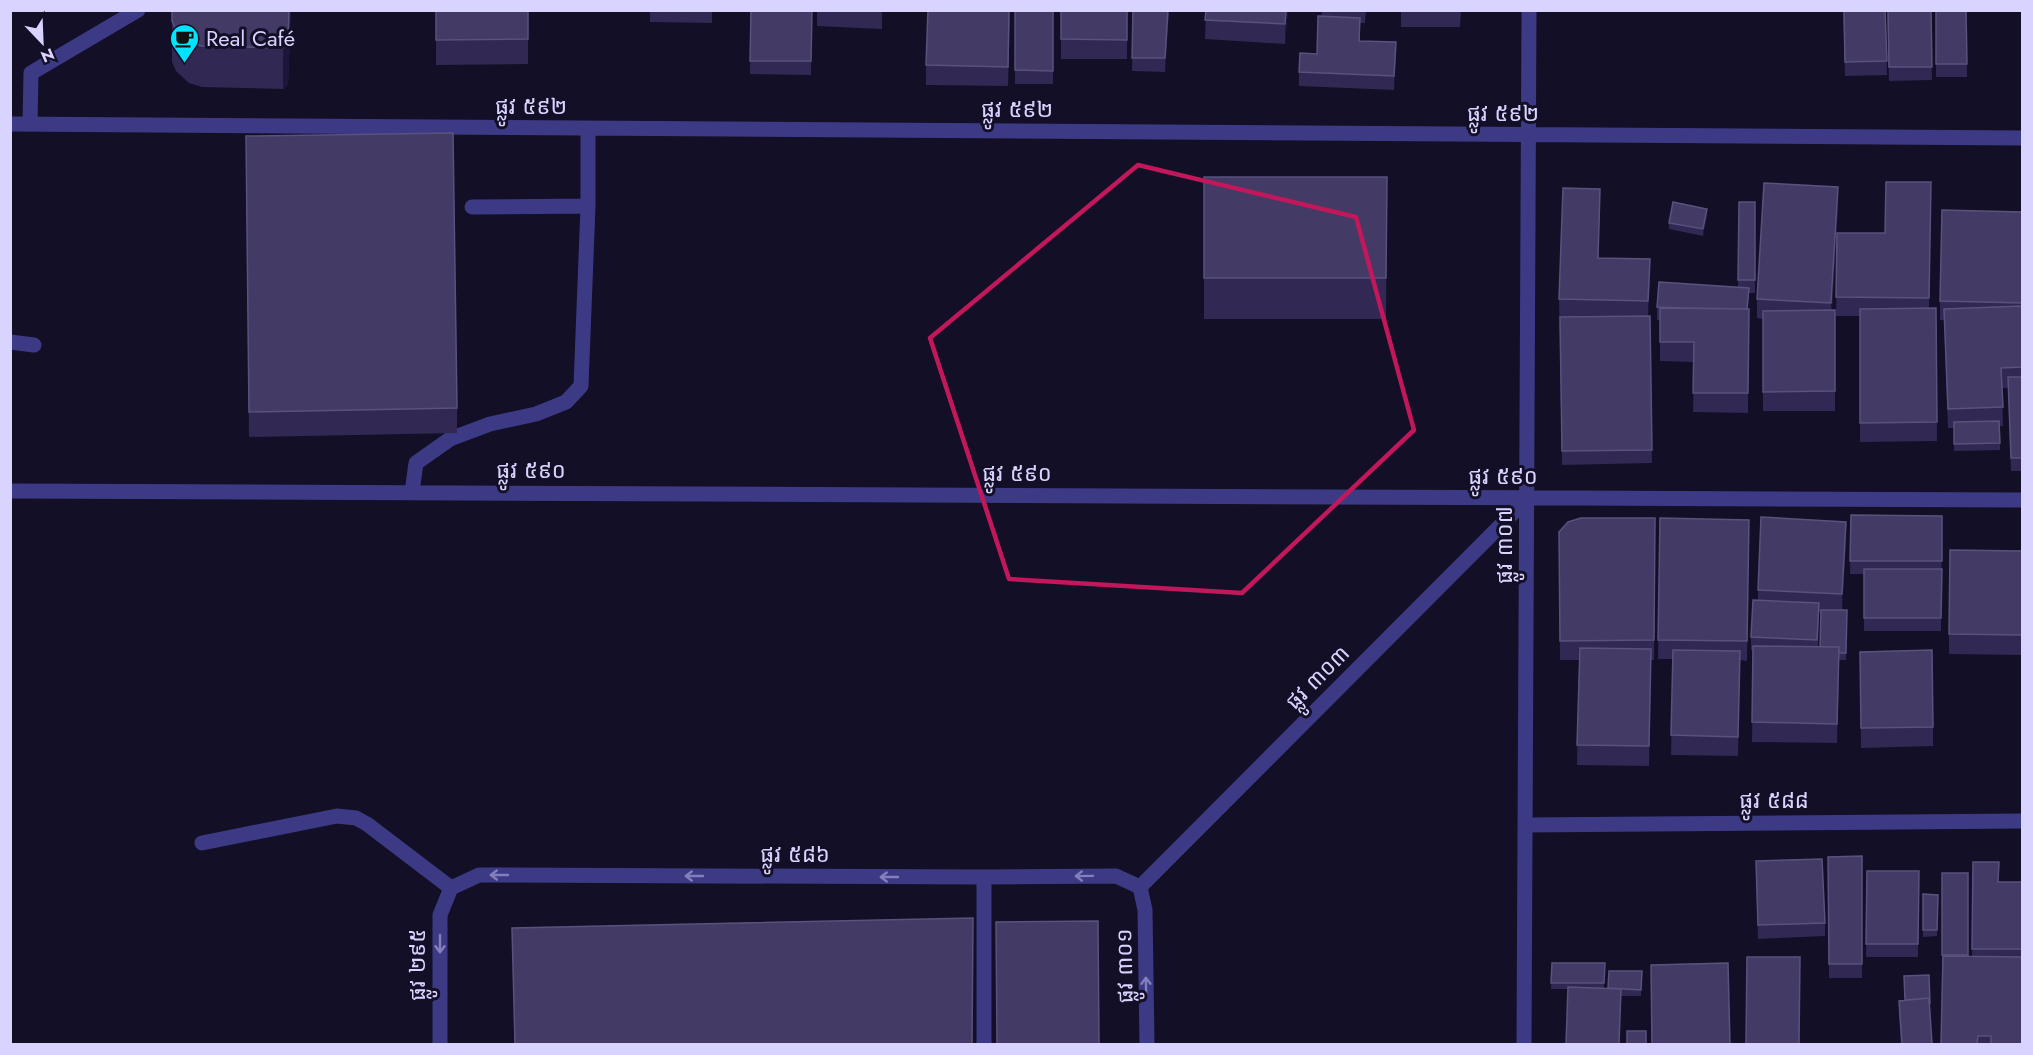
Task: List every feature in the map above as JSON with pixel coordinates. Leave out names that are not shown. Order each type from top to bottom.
[{"type":"street","points":[[30,124],[31,74],[138,10]]},
{"type":"street","name":"ផ្លូវ ៣០៧","points":[[1524,1044],[1529,10]]},
{"type":"street","name":"ផ្លូវ ៥៩២","points":[[10,124],[2022,138]]},
{"type":"street","points":[[412,492],[416,462],[450,439],[490,424],[537,414],[566,402],[581,386],[588,206],[588,129]]},
{"type":"street","points":[[472,207],[588,206]]},
{"type":"street","points":[[10,342],[34,345]]},
{"type":"street","name":"ផ្លូវ ៥៩០","points":[[10,491],[2022,500]]},
{"type":"street","name":"ផ្លូវ ៣០៣","points":[[1140,887],[1527,499]]},
{"type":"street","points":[[202,843],[337,816],[356,818],[451,888]]},
{"type":"street","name":"ផ្លូវ ៥៨៨","points":[[1525,825],[2022,821]]},
{"type":"street","name":"ផ្លូវ ៥៨៦","points":[[451,888],[479,875],[984,878],[1116,876],[1140,887]]},
{"type":"street","points":[[984,878],[984,1044]]},
{"type":"street","name":"ផ្លូវ ៣០១","points":[[1140,887],[1145,910],[1147,1044]]},
{"type":"street","name":"ផ្លូវ ២៩៥","points":[[440,1044],[440,915],[451,888]]},
{"type":"highlighted area","points":[[1138,165],[1356,217],[1414,430],[1242,593],[1009,579],[930,338]]},
{"type":"building","points":[[172,10],[289,10],[288,43],[283,48],[202,46],[189,42],[176,30],[172,21]]},
{"type":"building","points":[[436,10],[528,10],[528,39],[436,40]]},
{"type":"building","points":[[751,10],[812,10],[811,61],[750,61]]},
{"type":"building","points":[[928,10],[1009,10],[1008,67],[926,65]]},
{"type":"building","points":[[1015,10],[1053,10],[1053,71],[1015,70]]},
{"type":"building","points":[[1061,10],[1127,10],[1127,40],[1061,39]]},
{"type":"building","points":[[1133,10],[1168,10],[1165,58],[1132,58]]},
{"type":"building","points":[[1206,10],[1286,10],[1285,24],[1205,20]]},
{"type":"building","points":[[1844,10],[1885,10],[1887,61],[1845,62]]},
{"type":"building","points":[[1888,10],[1931,10],[1932,67],[1889,67]]},
{"type":"building","points":[[1936,10],[1966,10],[1967,64],[1936,64]]},
{"type":"building","points":[[1318,16],[1360,18],[1359,41],[1396,42],[1394,76],[1299,72],[1300,53],[1317,54]]},
{"type":"building","points":[[453,133],[457,408],[249,412],[246,136]]},
{"type":"building","points":[[1204,177],[1387,177],[1386,278],[1204,278]]},
{"type":"building","points":[[1886,182],[1931,182],[1929,298],[1836,297],[1837,233],[1885,233]]},
{"type":"building","points":[[1764,183],[1838,187],[1831,303],[1757,299]]},
{"type":"building","points":[[1563,188],[1600,189],[1598,258],[1650,259],[1648,301],[1559,299]]},
{"type":"building","points":[[1673,202],[1707,209],[1703,229],[1669,223]]},
{"type":"building","points":[[1739,202],[1755,202],[1755,280],[1738,280]]},
{"type":"building","points":[[1942,210],[2022,212],[2022,303],[1940,301]]},
{"type":"building","points":[[1659,282],[1749,288],[1747,309],[1657,307]]},
{"type":"building","points":[[2022,306],[2022,367],[2001,368],[2003,407],[1948,409],[1944,309]]},
{"type":"building","points":[[1660,308],[1749,309],[1748,393],[1693,393],[1694,342],[1660,342]]},
{"type":"building","points":[[1936,308],[1937,422],[1860,423],[1860,309]]},
{"type":"building","points":[[1835,310],[1835,391],[1763,392],[1763,311]]},
{"type":"building","points":[[1650,316],[1652,450],[1562,451],[1560,317]]},
{"type":"building","points":[[2008,377],[2022,377],[2022,458],[2011,458]]},
{"type":"building","points":[[1999,421],[2000,443],[1954,444],[1954,422]]},
{"type":"building","points":[[1851,515],[1942,516],[1942,561],[1850,561]]},
{"type":"building","points":[[1761,517],[1846,522],[1842,594],[1758,590]]},
{"type":"building","points":[[1581,518],[1655,518],[1654,640],[1560,641],[1559,532],[1568,522]]},
{"type":"building","points":[[1660,518],[1749,520],[1747,641],[1658,640]]},
{"type":"building","points":[[1950,550],[2022,551],[2022,635],[1949,634]]},
{"type":"building","points":[[1864,569],[1942,569],[1941,618],[1864,618]]},
{"type":"building","points":[[1753,600],[1819,603],[1817,640],[1751,637]]},
{"type":"building","points":[[1821,610],[1847,610],[1846,653],[1839,653],[1839,647],[1820,647]]},
{"type":"building","points":[[1753,646],[1839,647],[1837,724],[1752,722]]},
{"type":"building","points":[[1580,648],[1651,649],[1649,746],[1577,745]]},
{"type":"building","points":[[1673,650],[1740,651],[1738,737],[1671,735]]},
{"type":"building","points":[[1932,650],[1933,727],[1861,728],[1860,652]]},
{"type":"building","points":[[1862,856],[1862,964],[1829,964],[1828,857]]},
{"type":"building","points":[[1822,859],[1825,923],[1758,925],[1756,861]]},
{"type":"building","points":[[1973,862],[1999,862],[1998,882],[2022,882],[2022,949],[1972,949]]},
{"type":"building","points":[[1867,871],[1919,871],[1918,944],[1866,944]]},
{"type":"building","points":[[1942,873],[1968,873],[1968,955],[1942,955]]},
{"type":"building","points":[[1923,894],[1938,895],[1937,930],[1923,930]]},
{"type":"building","points":[[973,918],[972,1044],[515,1044],[512,928]]},
{"type":"building","points":[[1098,921],[1099,1044],[997,1044],[996,922]]},
{"type":"building","points":[[1943,956],[2022,957],[2022,1044],[1991,1044],[1991,1036],[1978,1036],[1977,1044],[1941,1044]]},
{"type":"building","points":[[1747,957],[1800,957],[1799,1044],[1746,1044]]},
{"type":"building","points":[[1552,963],[1605,963],[1604,983],[1551,983]]},
{"type":"building","points":[[1728,963],[1730,1044],[1652,1044],[1651,965]]},
{"type":"building","points":[[1609,971],[1642,971],[1641,990],[1608,988]]},
{"type":"building","points":[[1929,975],[1930,1003],[1929,998],[1905,1000],[1904,976]]},
{"type":"building","points":[[1568,987],[1621,989],[1619,1044],[1566,1044]]},
{"type":"building","points":[[1929,998],[1932,1044],[1902,1044],[1899,1001]]},
{"type":"building","points":[[1627,1031],[1646,1031],[1646,1044],[1627,1044]]},
{"type":"place","name":"Real Café","points":[[185,64]]}]
